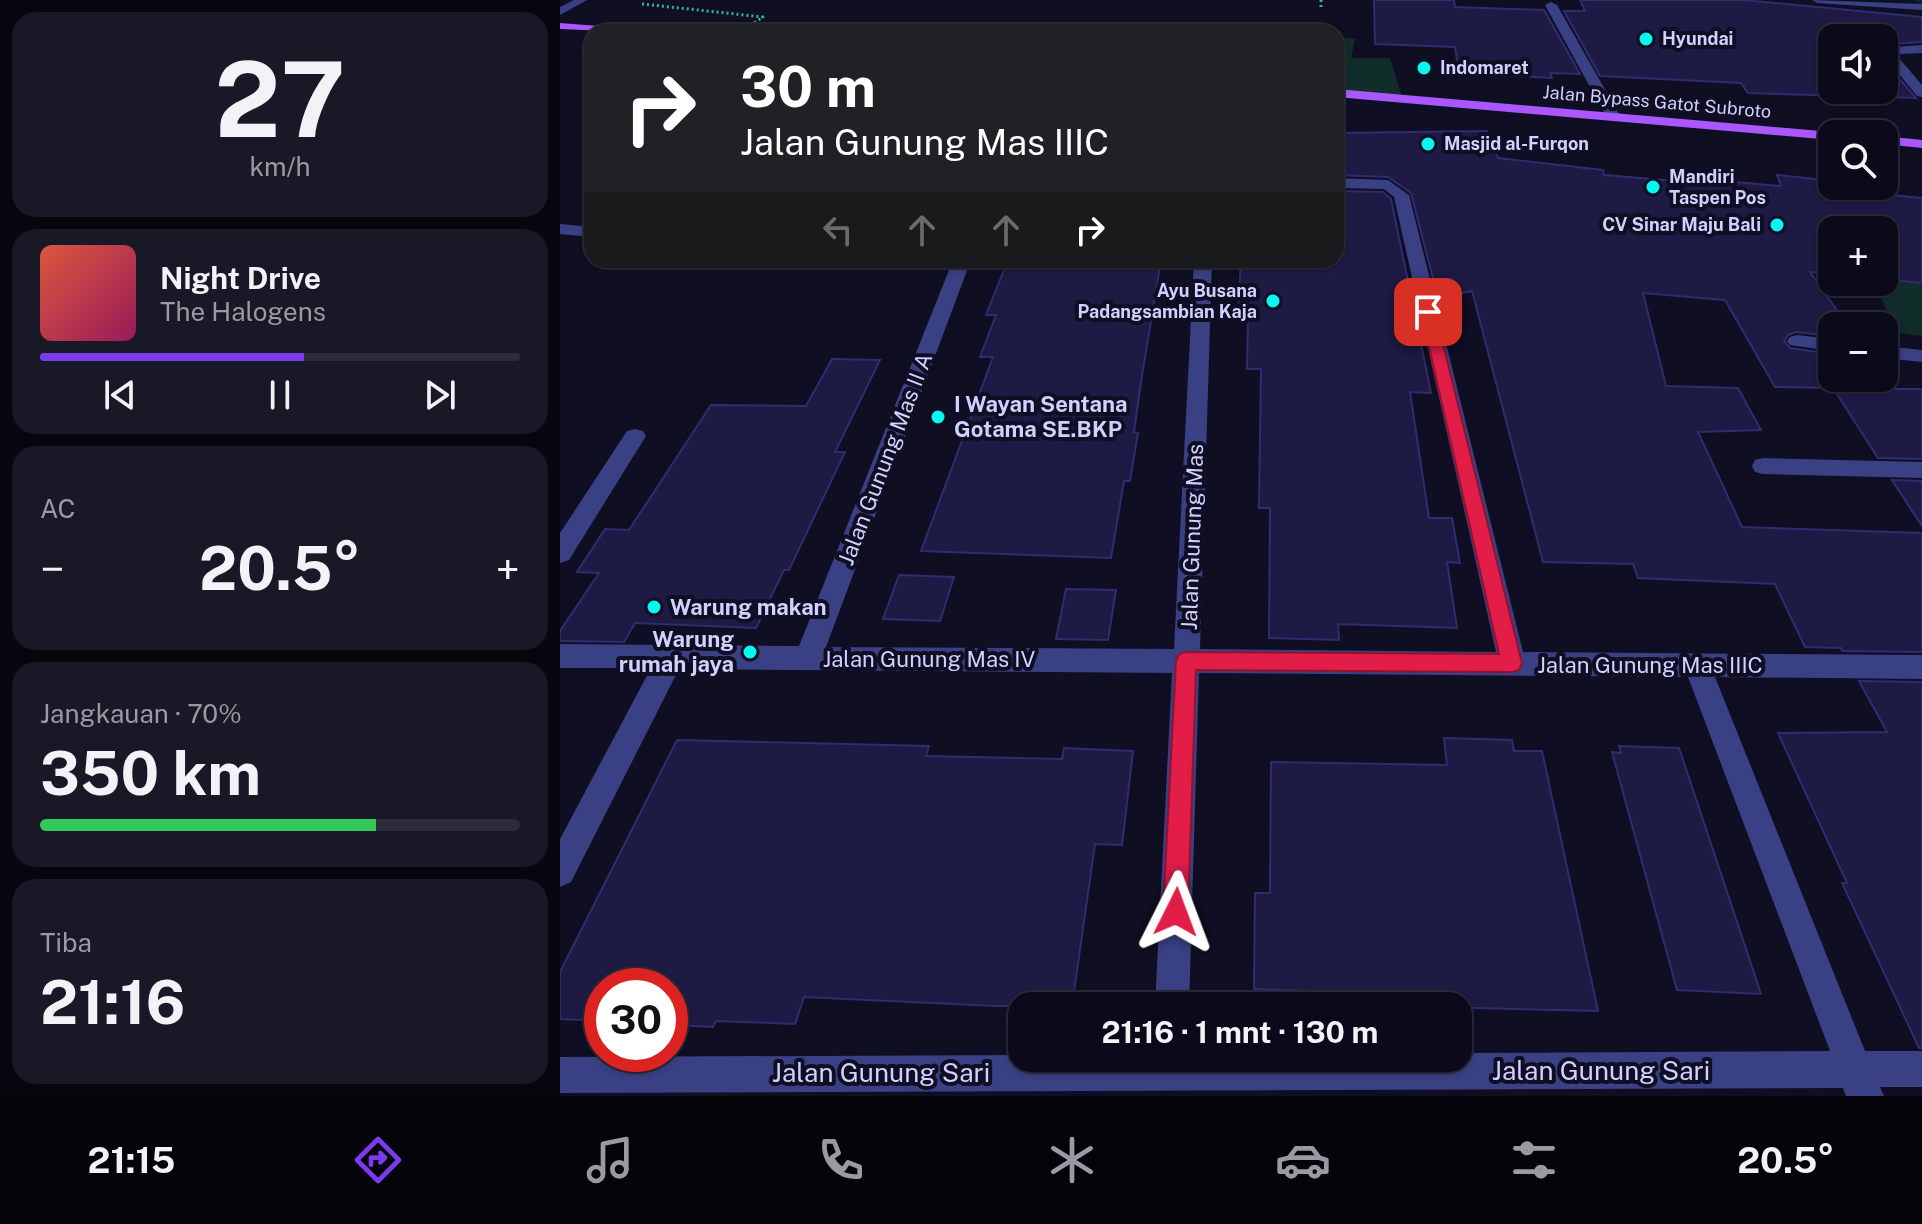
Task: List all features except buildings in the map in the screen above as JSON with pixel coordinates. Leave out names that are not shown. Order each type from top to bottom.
[{"type":"main road","name":"Jalan Bypass Gatot Subroto","points":[[1344,94],[1818,135]]},
{"type":"main road","points":[[1898,141],[1922,144]]},
{"type":"street","points":[[560,12],[582,0]]},
{"type":"street","points":[[1817,0],[1922,7]]},
{"type":"street","points":[[1551,5],[1613,116]]},
{"type":"street","points":[[1922,49],[1897,50],[1891,57],[1922,93]]},
{"type":"street","points":[[1344,183],[1388,185],[1401,195],[1512,663]]},
{"type":"street","points":[[560,229],[584,231]]},
{"type":"street","name":"Jalan Gunung Mas II A","points":[[808,658],[959,268]]},
{"type":"street","name":"Jalan Gunung Mas","points":[[1173,992],[1203,268]]},
{"type":"street","points":[[1797,341],[1818,343]]},
{"type":"street","points":[[1898,353],[1922,356]]},
{"type":"street","points":[[560,553],[635,436]]},
{"type":"street","points":[[1763,466],[1922,470]]},
{"type":"street","name":"Jalan Gunung Mas IV","points":[[560,656],[1187,661]]},
{"type":"street","points":[[560,871],[671,657]]},
{"type":"street","name":"Jalan Gunung Mas IIIC","points":[[1187,661],[1922,667]]},
{"type":"street","points":[[1697,665],[1860,1083]]},
{"type":"street","name":"Jalan Gunung Sari","points":[[560,1075],[1169,1075],[1860,1083],[1922,1069]]},
{"type":"path","points":[[1321,0],[1321,8]]},
{"type":"path","points":[[566,27],[620,2],[763,17],[753,24]]},
{"type":"green space","points":[[1344,37],[1355,39],[1351,58],[1390,58],[1402,97],[1344,92]]},
{"type":"green space","points":[[1922,272],[1922,336],[1898,333],[1898,312],[1888,312],[1880,296],[1898,296],[1898,277]]},
{"type":"waterway","points":[[1917,0],[1922,2]]},
{"type":"place","name":"Hyundai","points":[[1646,39]]},
{"type":"place","name":"Indomaret","points":[[1424,68]]},
{"type":"place","name":"Masjid al-Furqon","points":[[1428,144]]},
{"type":"place","name":"Mandiri Taspen Pos","points":[[1653,187]]},
{"type":"place","name":"CV Sinar Maju Bali","points":[[1777,225]]},
{"type":"place","name":"Ayu Busana Padangsambian Kaja","points":[[1273,301]]},
{"type":"place","name":"I Wayan Sentana Gotama SE.BKP","points":[[938,417]]},
{"type":"place","name":"Warung makan","points":[[654,607]]},
{"type":"place","name":"Warung rumah jaya","points":[[750,652]]},
{"type":"route","points":[[1176,912],[1187,661],[1512,663],[1428,312]]}]
